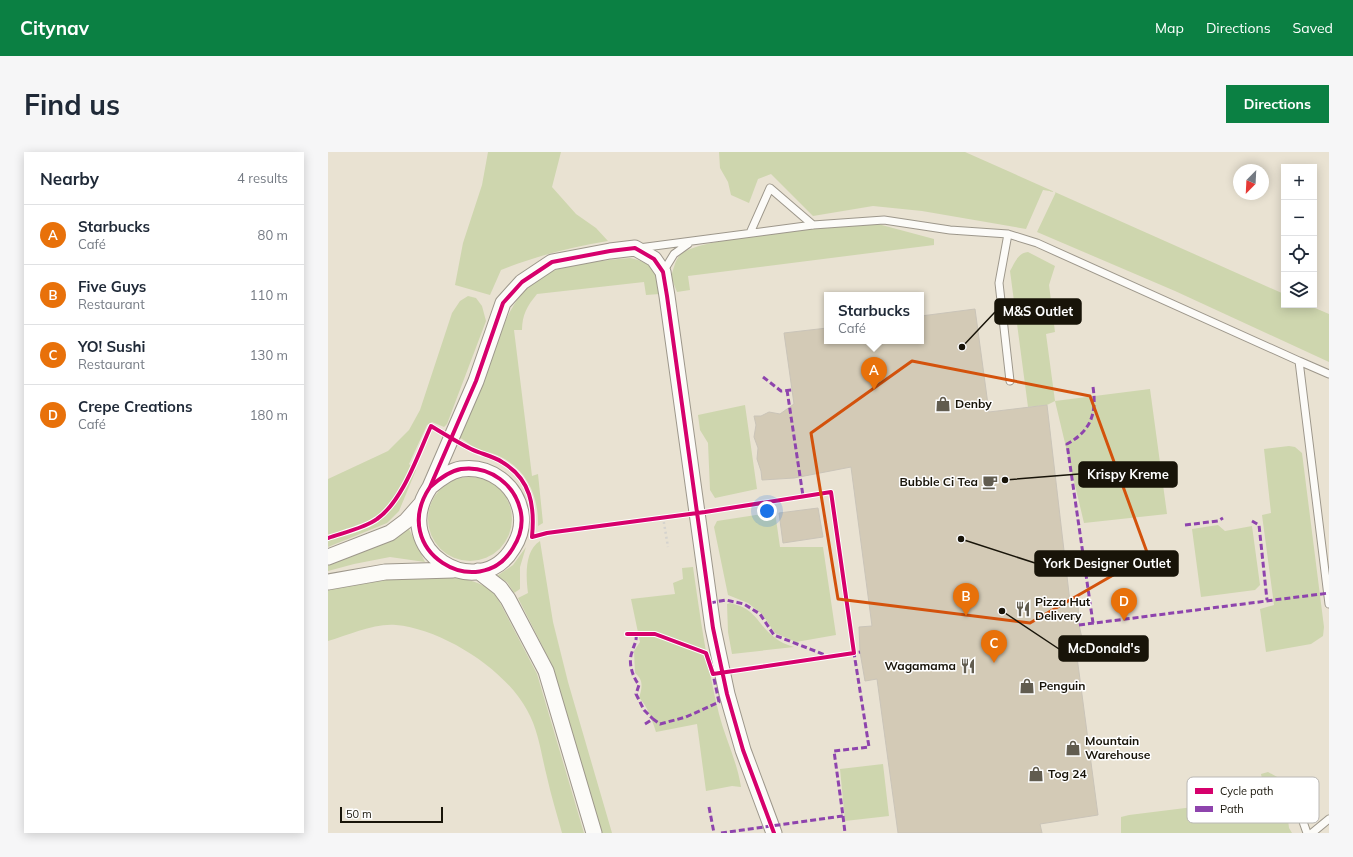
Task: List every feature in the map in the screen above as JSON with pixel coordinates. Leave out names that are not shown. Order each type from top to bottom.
[{"type":"street","points":[[328,557],[390,533],[406,521],[421,504],[430,487],[476,381],[503,303],[522,282],[552,262],[610,251],[634,248],[654,259],[663,272],[713,628],[727,694],[743,750],[774,833]]},
{"type":"street","points":[[328,582],[385,572],[456,570],[478,571],[495,565],[509,554],[519,538],[522,521],[519,503],[510,487],[496,475],[479,469],[461,469],[444,476],[430,487]]},
{"type":"street","points":[[421,504],[418,520],[421,537],[429,551],[441,563],[456,570]]},
{"type":"street","points":[[478,571],[500,588],[508,599],[546,671],[594,833]]},
{"type":"lane","points":[[750,233],[770,188],[813,225]]},
{"type":"lane","points":[[634,248],[691,242],[813,225],[884,220],[950,230],[1008,234],[1037,243],[1329,374]]},
{"type":"lane","points":[[1008,234],[999,283],[1010,381]]},
{"type":"lane","points":[[663,272],[674,254],[691,242]]},
{"type":"lane","points":[[1299,361],[1329,604]]},
{"type":"lane","points":[[1312,833],[1329,819]]},
{"type":"lane","points":[[1303,823],[1307,833]]},
{"type":"path","points":[[656,518],[670,516]]},
{"type":"path","points":[[663,517],[668,547]]},
{"type":"highlighted area","points":[[912,361],[1090,396],[1148,555],[1030,623],[838,599],[811,433]]},
{"type":"green space","points":[[488,152],[561,152],[552,187],[576,214],[596,228],[608,241],[554,252],[501,270],[490,295],[455,285],[463,243],[482,185]]},
{"type":"green space","points":[[719,152],[965,152],[1054,192],[1043,190],[1026,229],[922,211],[873,206],[813,216],[771,174],[758,179],[749,203],[731,195],[728,182],[720,168]]},
{"type":"green space","points":[[1056,192],[1281,293],[1281,308],[1315,308],[1329,314],[1329,362],[1175,291],[1037,232]]},
{"type":"green space","points":[[878,224],[934,239],[934,245],[688,276],[690,290],[677,292],[671,277],[675,263],[680,255],[692,248],[714,242],[773,233]]},
{"type":"green space","points":[[1028,252],[1055,266],[1049,285],[1055,332],[1046,334],[1055,401],[1047,405],[1028,407],[1010,271],[1019,256]]},
{"type":"green space","points":[[630,258],[644,262],[652,269],[657,279],[660,294],[646,295],[644,282],[537,294],[526,311],[522,330],[514,330],[532,476],[538,474],[543,523],[538,526],[538,515],[534,495],[530,486],[518,469],[501,457],[477,449],[459,437],[483,383],[508,316],[521,295],[530,285],[549,273],[571,266],[584,263]]},
{"type":"green space","points":[[468,296],[476,298],[482,306],[486,321],[447,424],[444,427],[432,422],[427,425],[409,464],[416,470],[399,511],[387,523],[328,547],[328,479],[388,451],[409,430],[420,410],[452,313],[460,301]]},
{"type":"green space","points":[[1150,389],[1167,514],[1084,523],[1055,401]]},
{"type":"green space","points":[[745,405],[757,489],[715,498],[710,490],[708,443],[700,430],[698,415]]},
{"type":"green space","points":[[1289,446],[1295,447],[1302,453],[1324,627],[1323,636],[1311,644],[1266,652],[1260,609],[1274,605],[1262,515],[1271,513],[1264,449]]},
{"type":"green space","points":[[462,477],[478,477],[494,484],[505,495],[512,511],[512,527],[509,535],[500,549],[494,554],[478,561],[462,561],[446,554],[435,543],[428,527],[428,511],[435,495],[446,484]]},
{"type":"green space","points":[[775,512],[780,547],[823,547],[836,635],[796,642],[775,633],[762,614],[748,603],[728,595],[714,527],[717,521]]},
{"type":"green space","points":[[1218,525],[1225,531],[1252,526],[1260,585],[1255,590],[1201,597],[1192,529]]},
{"type":"green space","points":[[409,529],[425,562],[390,557],[328,571],[328,564],[380,545]]},
{"type":"green space","points":[[540,541],[553,622],[568,682],[612,833],[602,833],[551,663],[518,598],[528,593],[527,565],[531,551]]},
{"type":"green space","points":[[526,547],[520,567],[520,589],[514,593],[507,582],[497,576],[513,565]]},
{"type":"green space","points":[[693,567],[704,640],[715,696],[737,768],[741,787],[732,786],[706,791],[697,724],[656,732],[647,708],[639,698],[642,684],[640,678],[635,673],[634,651],[640,642],[631,599],[675,594],[673,583],[683,579],[682,568]]},
{"type":"green space","points":[[406,577],[444,577],[469,580],[490,590],[498,599],[537,674],[584,833],[562,833],[550,791],[537,734],[531,718],[517,695],[504,680],[488,666],[452,643],[433,634],[414,628],[396,625],[370,628],[328,641],[328,589],[349,582]]},
{"type":"green space","points":[[730,603],[746,609],[774,637],[794,647],[732,654],[728,632],[727,604]]},
{"type":"green space","points":[[883,764],[889,816],[845,821],[840,769]]},
{"type":"green space","points":[[1268,772],[1277,777],[1262,777],[1261,774]]},
{"type":"green space","points":[[1187,808],[1187,823],[1288,823],[1292,833],[1121,833],[1121,817]]},
{"type":"building","points":[[975,309],[989,412],[1047,405],[1070,602],[1078,601],[1079,625],[1086,656],[1077,657],[1098,815],[1040,824],[1042,833],[898,833],[877,679],[865,681],[860,652],[859,627],[872,626],[851,467],[794,478],[762,480],[757,459],[758,448],[754,437],[756,425],[754,416],[761,416],[769,412],[780,414],[794,404],[784,333],[824,328],[824,344],[924,344],[924,316]]},
{"type":"building","points":[[818,508],[823,537],[783,543],[779,513]]},
{"type":"marked path","points":[[763,377],[781,391],[792,390]]},
{"type":"marked path","points":[[1093,387],[1093,413],[1087,427],[1075,439],[1067,444],[1093,623]]},
{"type":"marked path","points":[[787,390],[803,496]]},
{"type":"marked path","points":[[1185,525],[1218,521],[1223,518]]},
{"type":"marked path","points":[[1252,521],[1259,525],[1267,600]]},
{"type":"marked path","points":[[1079,625],[1329,593]]},
{"type":"marked path","points":[[710,603],[726,600],[744,604],[760,614],[774,635],[828,656]]},
{"type":"marked path","points":[[636,634],[636,641],[630,660],[634,677],[639,685],[636,694],[644,710],[653,719]]},
{"type":"marked path","points":[[721,833],[843,816],[834,751],[869,747],[854,653],[860,652]]},
{"type":"marked path","points":[[645,724],[653,719],[660,724],[686,717],[719,702],[713,674]]},
{"type":"marked path","points":[[709,807],[714,833]]},
{"type":"marked path","points":[[843,816],[845,833]]},
{"type":"cycle path","points":[[430,487],[448,473],[461,469],[482,470],[500,479],[507,486],[514,494],[518,503],[522,517],[521,526],[513,548],[498,564],[480,572],[460,571],[443,563],[428,549],[420,532],[420,510],[476,381],[503,303],[522,282],[552,262],[635,248],[654,259],[663,272],[667,296],[713,628],[727,694],[743,750],[774,833]]},
{"type":"cycle path","points":[[328,538],[366,525],[377,519],[386,511],[395,501],[409,476],[431,426],[471,449],[498,460],[512,469],[525,485],[529,494],[533,515],[532,537],[547,533],[705,512],[831,492],[854,653],[713,674],[706,653],[655,634],[627,634]]},
{"type":"place","name":"M&S Outlet","points":[[962,347]]},
{"type":"place","name":"Starbucks","points":[[874,390]]},
{"type":"place","name":"Denby","points":[[943,404]]},
{"type":"place","name":"Krispy Kreme","points":[[1005,480]]},
{"type":"place","name":"Bubble Ci Tea","points":[[990,482]]},
{"type":"place","name":"York Designer Outlet","points":[[961,539]]},
{"type":"place","name":"Pizza Hut Delivery","points":[[1023,609]]},
{"type":"place","name":"McDonald's","points":[[1002,611]]},
{"type":"place","name":"Five Guys","points":[[966,616]]},
{"type":"place","name":"Crepe Creations","points":[[1124,621]]},
{"type":"place","name":"YO! Sushi","points":[[994,663]]},
{"type":"place","name":"Wagamama","points":[[968,666]]},
{"type":"place","name":"Penguin","points":[[1027,686]]},
{"type":"place","name":"Mountain Warehouse","points":[[1073,748]]},
{"type":"place","name":"Tog 24","points":[[1036,774]]}]
